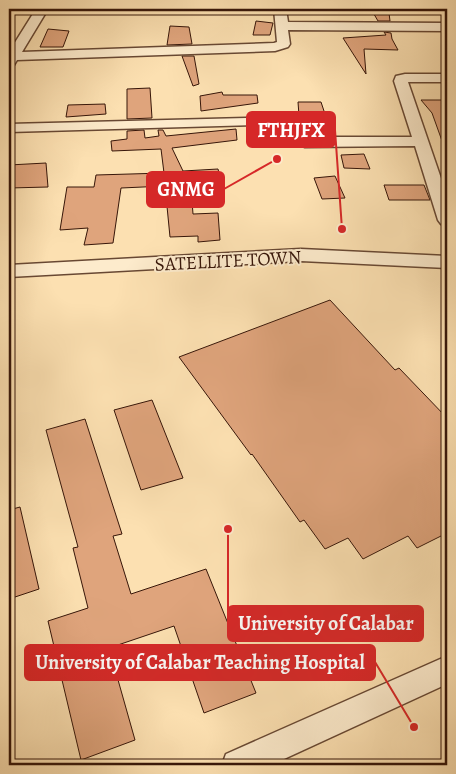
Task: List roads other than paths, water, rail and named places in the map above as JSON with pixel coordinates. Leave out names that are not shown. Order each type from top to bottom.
[{"type":"street","points":[[11,58],[42,9]]},
{"type":"street","points":[[11,58],[275,48],[284,44],[280,9]]},
{"type":"street","points":[[282,26],[447,27]]},
{"type":"street","points":[[447,78],[401,79],[447,220]]},
{"type":"street","points":[[9,128],[290,121]]},
{"type":"street","points":[[305,142],[421,141]]},
{"type":"street","name":"SATELLITE TOWN","points":[[9,272],[301,255],[447,262]]},
{"type":"street","points":[[236,765],[447,670]]},
{"type":"place","name":"GNMG","points":[[277,159]]},
{"type":"place","name":"FTHJFX","points":[[342,229]]},
{"type":"place","name":"University of Calabar","points":[[228,529]]},
{"type":"place","name":"University of Calabar Teaching Hospital","points":[[414,727]]}]
